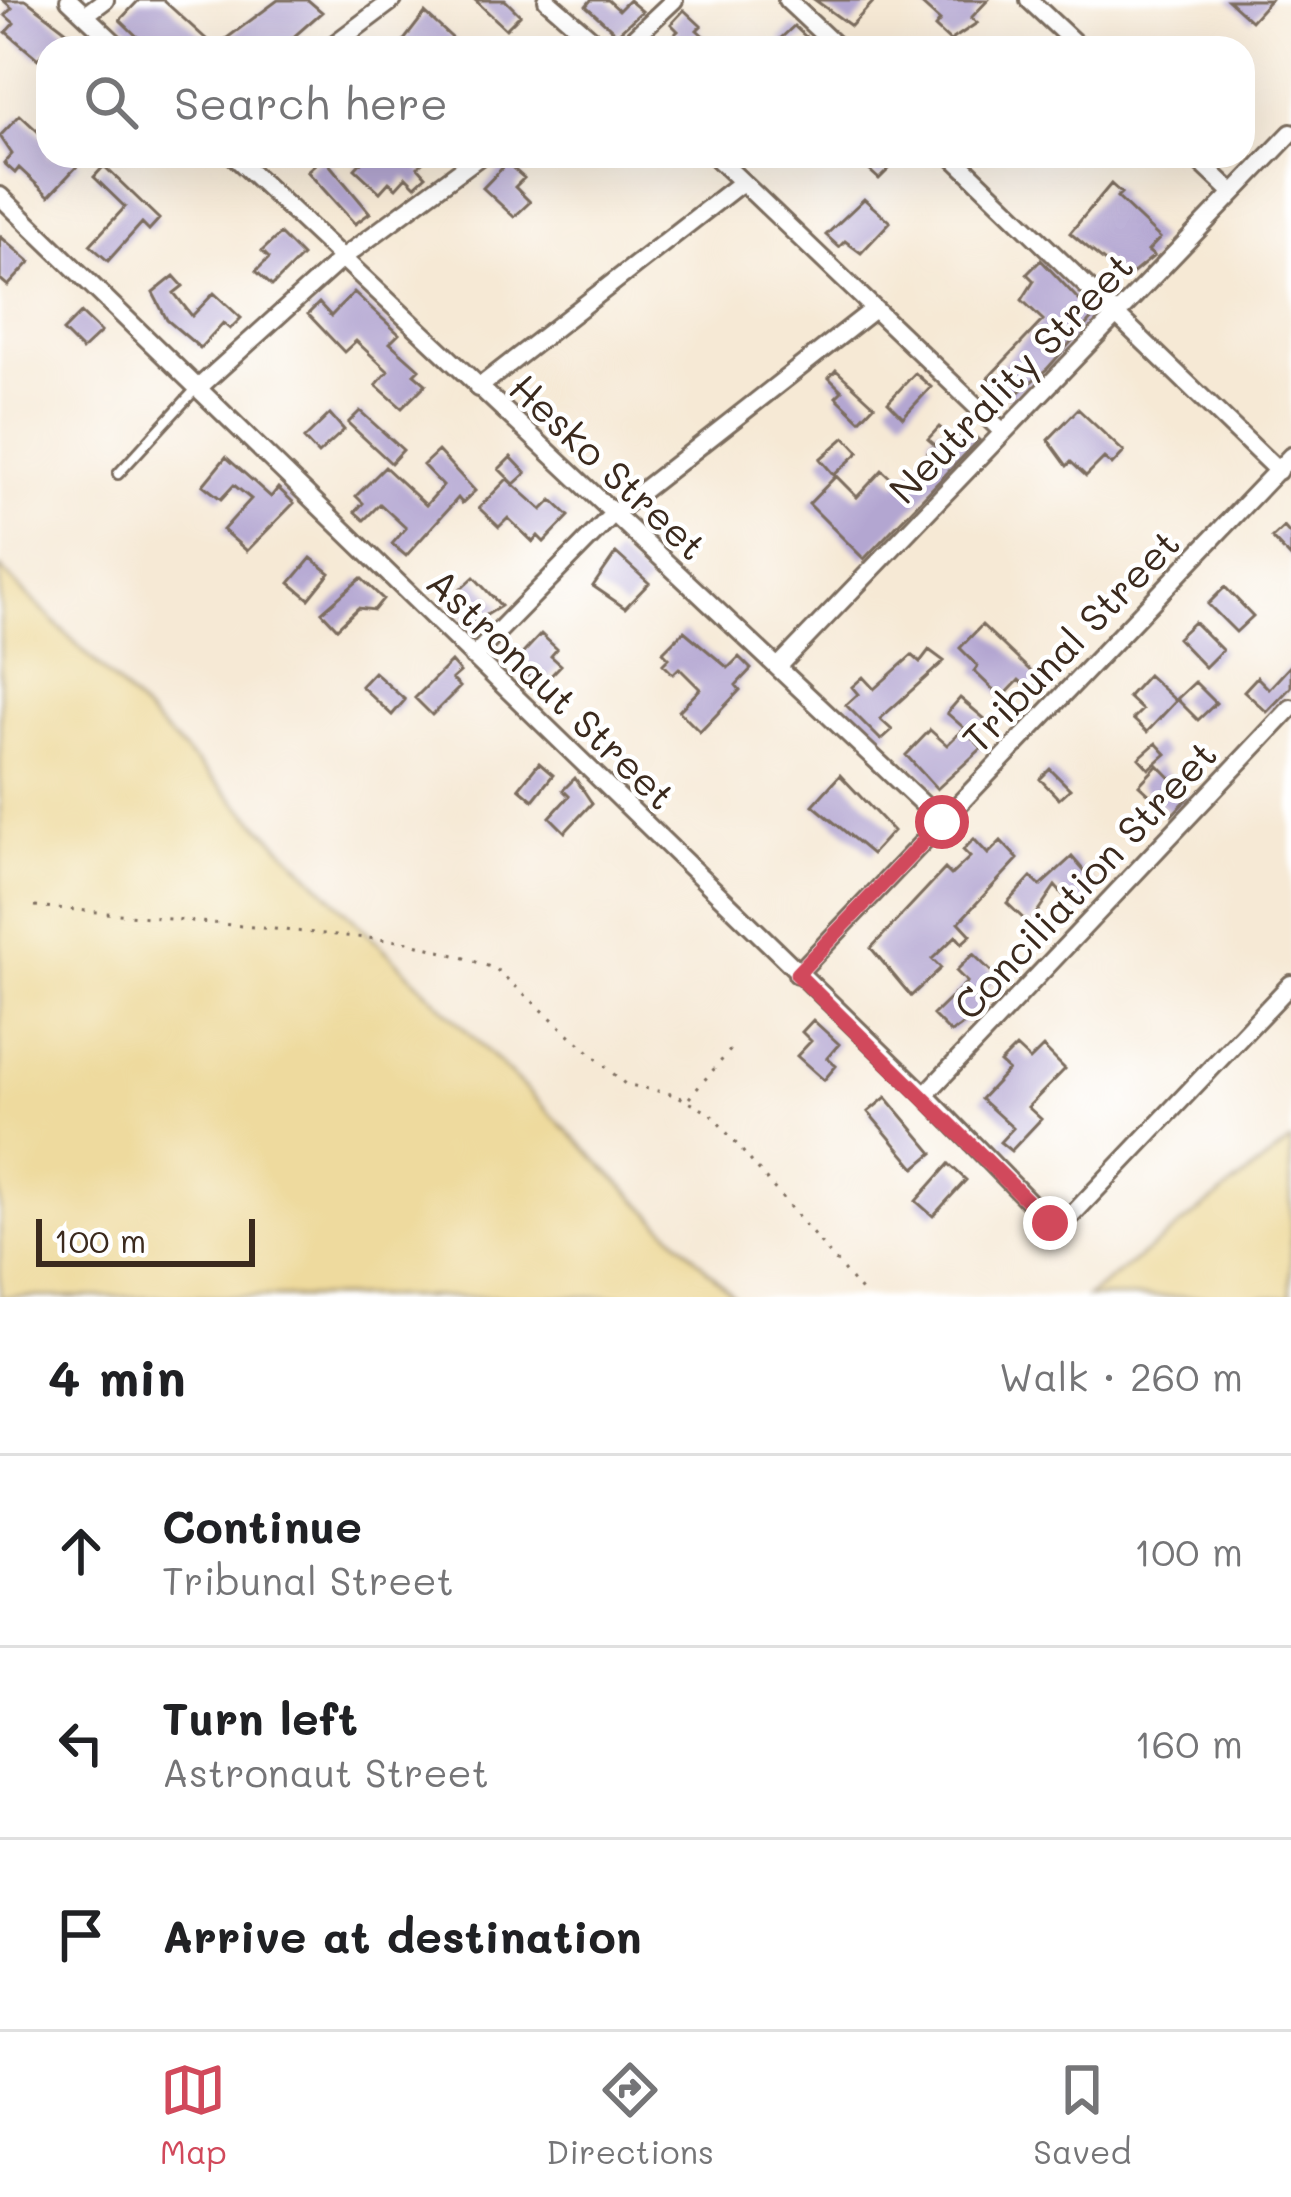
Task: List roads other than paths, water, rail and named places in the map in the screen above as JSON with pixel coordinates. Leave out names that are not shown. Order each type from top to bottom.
[{"type":"street","points":[[69,0],[107,36]]},
{"type":"street","points":[[85,15],[105,0]]},
{"type":"street","points":[[344,36],[392,0]]},
{"type":"street","points":[[547,0],[588,36]]},
{"type":"street","points":[[636,36],[674,0]]},
{"type":"street","points":[[787,0],[825,36]]},
{"type":"street","points":[[1029,0],[1067,36]]},
{"type":"street","name":"Neutrality Street","points":[[778,667],[1291,133]]},
{"type":"street","name":"Hesko Street","points":[[246,168],[942,822]]},
{"type":"street","points":[[196,389],[341,260],[464,168]]},
{"type":"street","points":[[727,168],[1004,432]]},
{"type":"street","points":[[965,168],[1284,464]]},
{"type":"street","points":[[1207,168],[1233,193]]},
{"type":"street","points":[[478,388],[742,182]]},
{"type":"street","name":"Astronaut Street","points":[[0,196],[925,1095],[1050,1223],[1058,1224],[1291,984]]},
{"type":"street","points":[[473,657],[613,514],[874,309]]},
{"type":"street","name":"Tribunal Street","points":[[797,974],[1284,464]]},
{"type":"street","name":"Conciliation Street","points":[[925,1095],[1291,709]]},
{"type":"lane","points":[[118,474],[196,389]]}]
